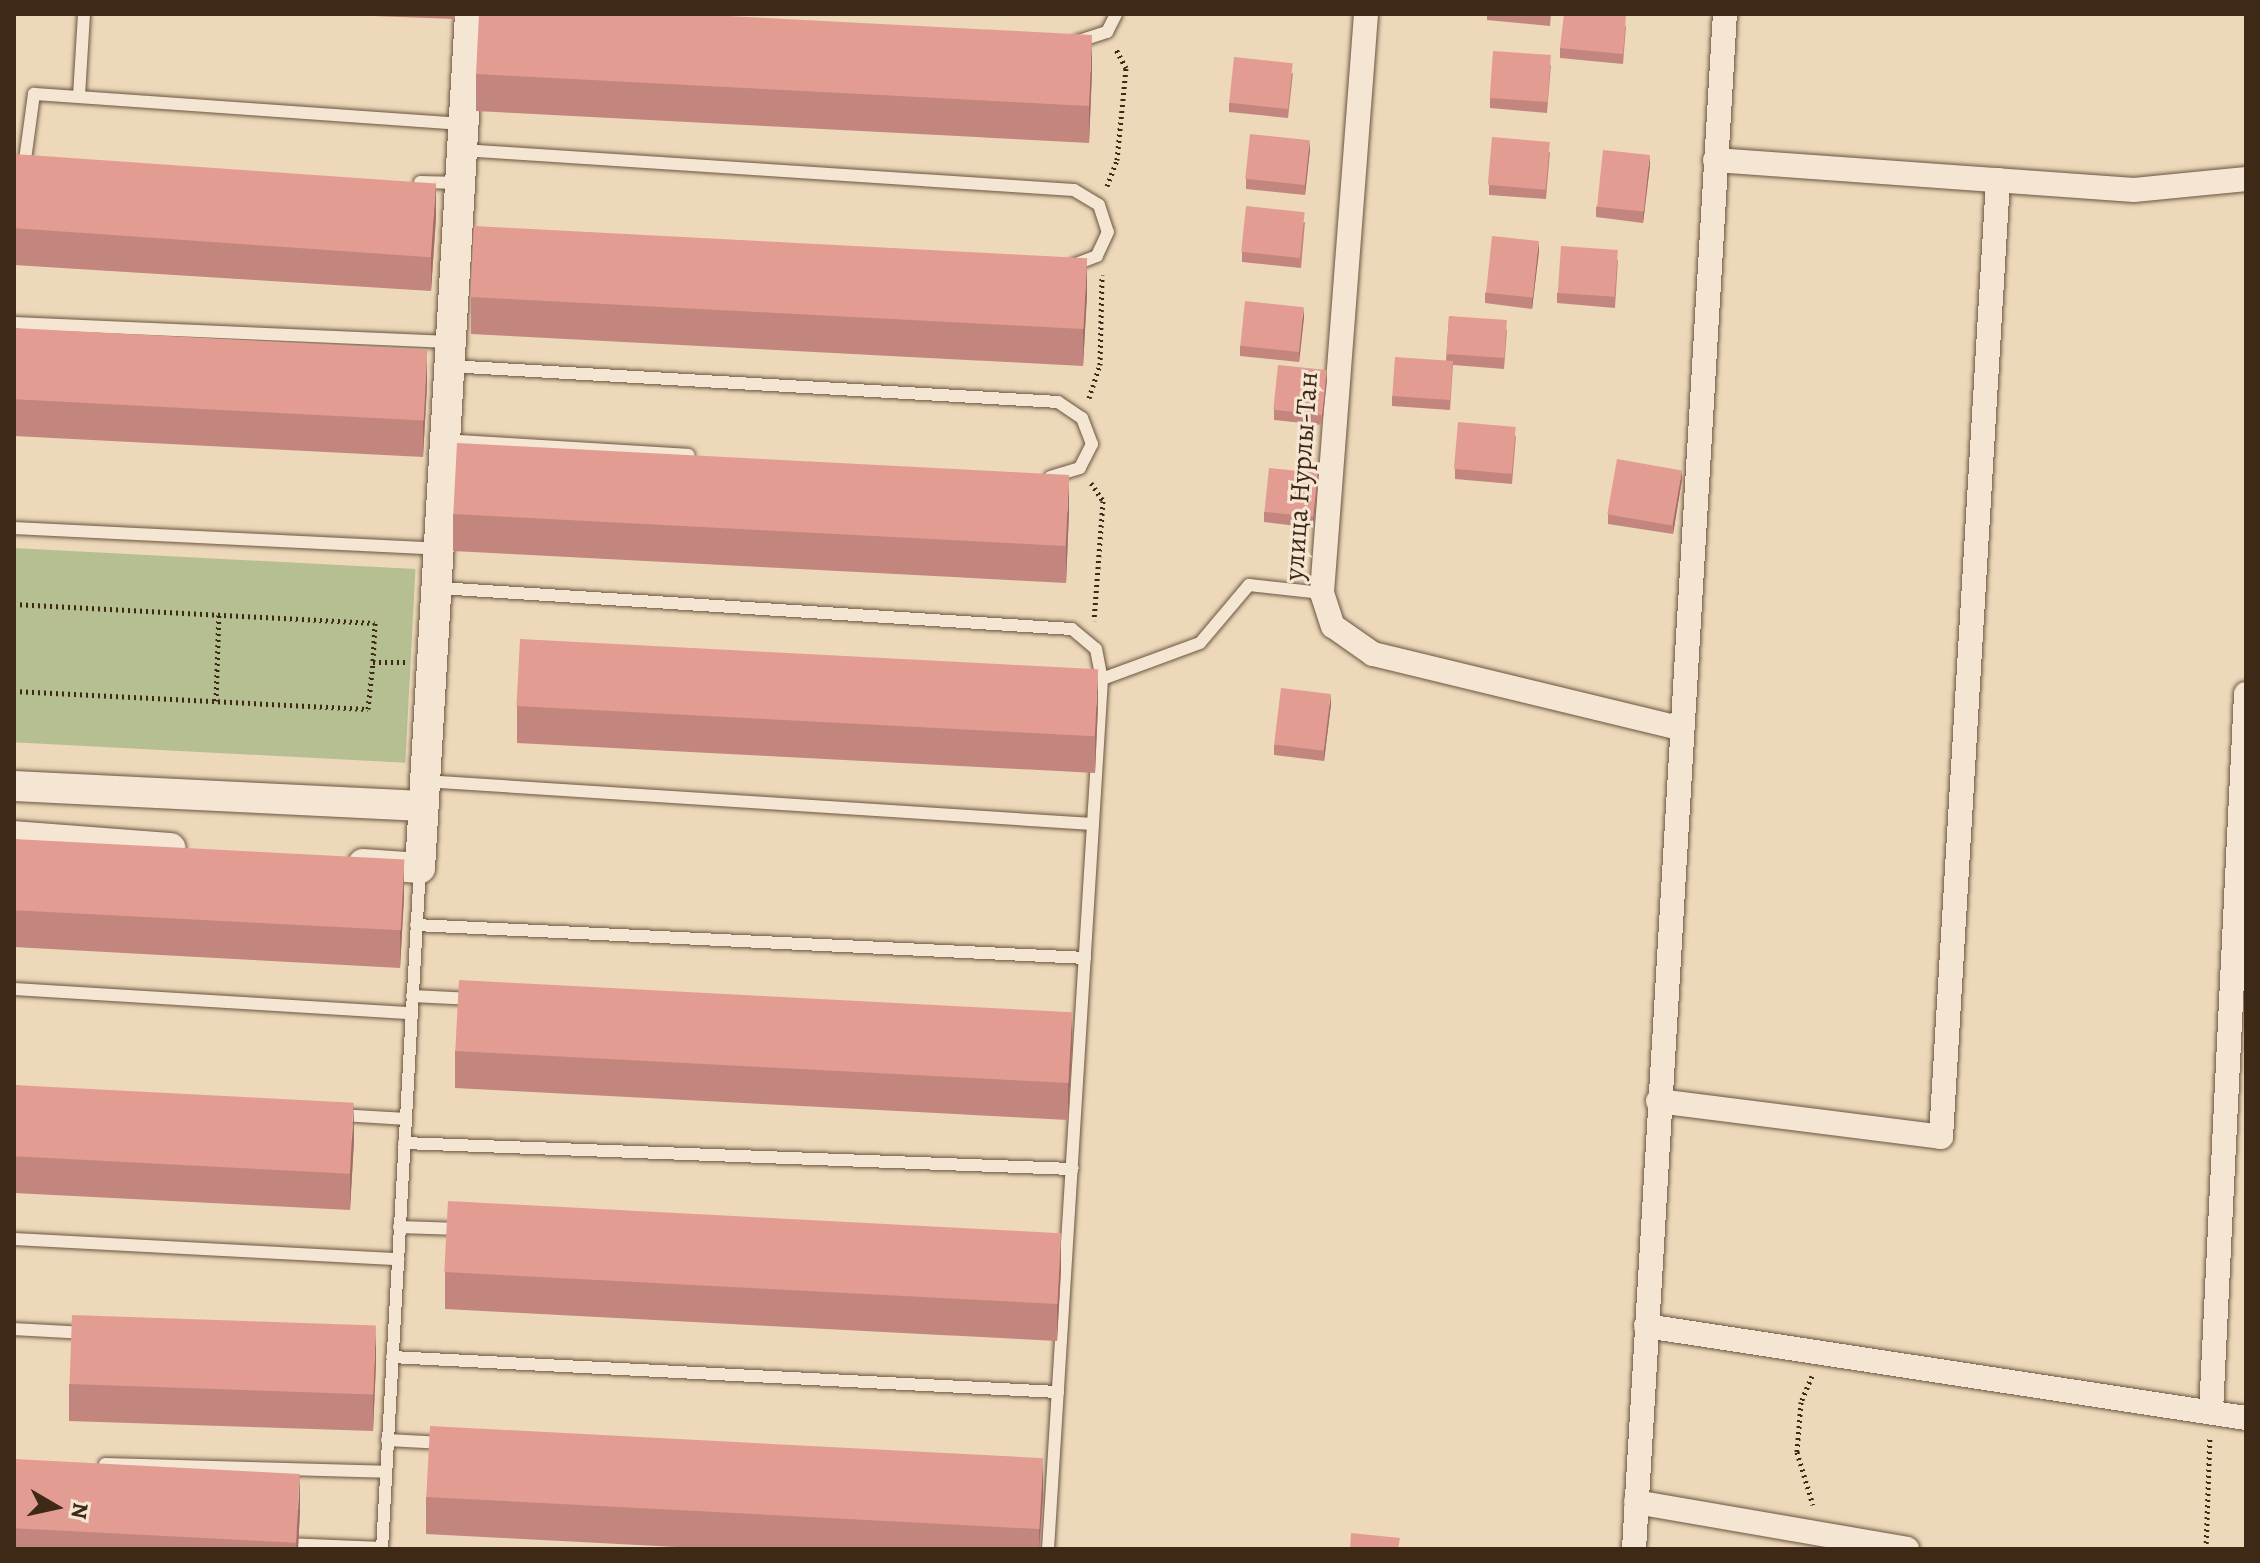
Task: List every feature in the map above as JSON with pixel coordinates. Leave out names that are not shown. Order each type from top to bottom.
[{"type":"street","points":[[326,861],[420,868],[438,549],[439,429],[466,228],[461,183],[470,14]]},
{"type":"street","name":"улица Нурлы-Тан","points":[[1366,14],[1322,593],[1333,626],[1373,654],[1678,728]]},
{"type":"street","points":[[1634,1549],[1678,728],[1725,14]]},
{"type":"street","points":[[1715,160],[2134,190],[2246,179]]},
{"type":"street","points":[[1658,1101],[1941,1137],[1998,180]]},
{"type":"street","points":[[2211,1412],[2246,694]]},
{"type":"street","points":[[14,786],[424,793]]},
{"type":"street","points":[[14,836],[201,851]]},
{"type":"street","points":[[1646,1326],[2246,1418]]},
{"type":"street","points":[[1636,1502],[1907,1549]]},
{"type":"lane","points":[[79,96],[84,14]]},
{"type":"lane","points":[[1053,40],[1084,42],[1107,32],[1116,14]]},
{"type":"lane","points":[[39,171],[19,170],[34,94],[79,96],[463,137],[1074,190],[1099,205],[1108,232],[1097,256],[1058,264]]},
{"type":"lane","points":[[398,181],[461,183]]},
{"type":"lane","points":[[14,323],[1058,402],[1082,418],[1092,444],[1080,468],[1058,478],[1026,476]]},
{"type":"lane","points":[[439,429],[711,457]]},
{"type":"lane","points":[[14,528],[438,549]]},
{"type":"lane","points":[[1102,679],[1200,643],[1249,585],[1322,593]]},
{"type":"lane","points":[[435,588],[1072,629],[1092,646],[1102,679],[1048,1549]]},
{"type":"lane","points":[[424,793],[1093,824]]},
{"type":"lane","points":[[270,1544],[382,1549],[420,868]]},
{"type":"lane","points":[[416,925],[1085,958]]},
{"type":"lane","points":[[14,989],[411,1013]]},
{"type":"lane","points":[[412,996],[492,1000]]},
{"type":"lane","points":[[1065,1028],[1081,1029]]},
{"type":"lane","points":[[327,1114],[405,1119]]},
{"type":"lane","points":[[404,1143],[1072,1169]]},
{"type":"lane","points":[[399,1227],[479,1230]]},
{"type":"lane","points":[[14,1239],[398,1259]]},
{"type":"lane","points":[[1050,1256],[1066,1257]]},
{"type":"lane","points":[[14,1329],[109,1334]]},
{"type":"lane","points":[[376,1349],[392,1353],[1058,1392]]},
{"type":"lane","points":[[387,1440],[466,1444]]},
{"type":"lane","points":[[91,1463],[386,1472]]},
{"type":"lane","points":[[1037,1474],[1052,1475]]},
{"type":"path","points":[[1099,205],[1117,160],[1126,68],[1107,32]]},
{"type":"path","points":[[1082,418],[1100,365],[1106,287],[1097,256]]},
{"type":"path","points":[[1080,468],[1103,501],[1092,646]]},
{"type":"path","points":[[14,604],[219,612],[375,623],[368,709],[14,691]]},
{"type":"path","points":[[216,701],[219,612]]},
{"type":"path","points":[[373,662],[431,661]]},
{"type":"path","points":[[1822,1353],[1801,1402],[1797,1452],[1810,1502],[1838,1537]]},
{"type":"path","points":[[2206,1549],[2211,1412]]},
{"type":"green space","points":[[14,548],[415,569],[405,763],[14,742]]},
{"type":"building","points":[[479,14],[690,14],[1092,35],[1089,106],[476,74]]},
{"type":"building","points":[[1564,14],[1626,16],[1623,54],[1560,48]]},
{"type":"building","points":[[1493,51],[1551,55],[1548,102],[1490,98]]},
{"type":"building","points":[[1234,57],[1293,63],[1288,109],[1229,103]]},
{"type":"building","points":[[1250,134],[1310,140],[1305,185],[1245,179]]},
{"type":"building","points":[[1492,137],[1550,142],[1546,190],[1488,185]]},
{"type":"building","points":[[1603,150],[1650,155],[1644,212],[1597,207]]},
{"type":"building","points":[[14,154],[436,184],[431,257],[14,228]]},
{"type":"building","points":[[1246,206],[1305,212],[1300,258],[1241,252]]},
{"type":"building","points":[[474,226],[1087,258],[1083,329],[470,297]]},
{"type":"building","points":[[1492,236],[1539,241],[1533,298],[1486,293]]},
{"type":"building","points":[[1561,246],[1618,250],[1615,297],[1558,293]]},
{"type":"building","points":[[1245,301],[1304,307],[1299,352],[1240,346]]},
{"type":"building","points":[[1449,316],[1507,320],[1504,358],[1446,354]]},
{"type":"building","points":[[14,328],[427,350],[424,421],[14,399]]},
{"type":"building","points":[[1395,357],[1453,361],[1450,400],[1392,396]]},
{"type":"building","points":[[1278,365],[1327,370],[1322,415],[1273,410]]},
{"type":"building","points":[[1458,422],[1516,427],[1512,474],[1454,469]]},
{"type":"building","points":[[457,443],[1069,475],[1065,546],[453,514]]},
{"type":"building","points":[[1617,459],[1682,470],[1672,526],[1607,514]]},
{"type":"building","points":[[1269,468],[1318,473],[1313,517],[1264,512]]},
{"type":"building","points":[[520,639],[1098,669],[1095,736],[516,706]]},
{"type":"building","points":[[1281,688],[1331,694],[1324,751],[1274,745]]},
{"type":"building","points":[[14,839],[404,859],[401,930],[14,910]]},
{"type":"building","points":[[459,980],[1072,1012],[1068,1083],[455,1051]]},
{"type":"building","points":[[14,1085],[354,1103],[350,1174],[14,1156]]},
{"type":"building","points":[[448,1201],[1061,1233],[1057,1304],[444,1272]]},
{"type":"building","points":[[72,1315],[376,1326],[373,1395],[70,1384]]},
{"type":"building","points":[[430,1426],[1043,1458],[1039,1529],[426,1497]]},
{"type":"building","points":[[14,1459],[300,1474],[296,1543],[14,1528]]},
{"type":"building","points":[[1351,1533],[1400,1538],[1398,1549],[1350,1549]]}]
